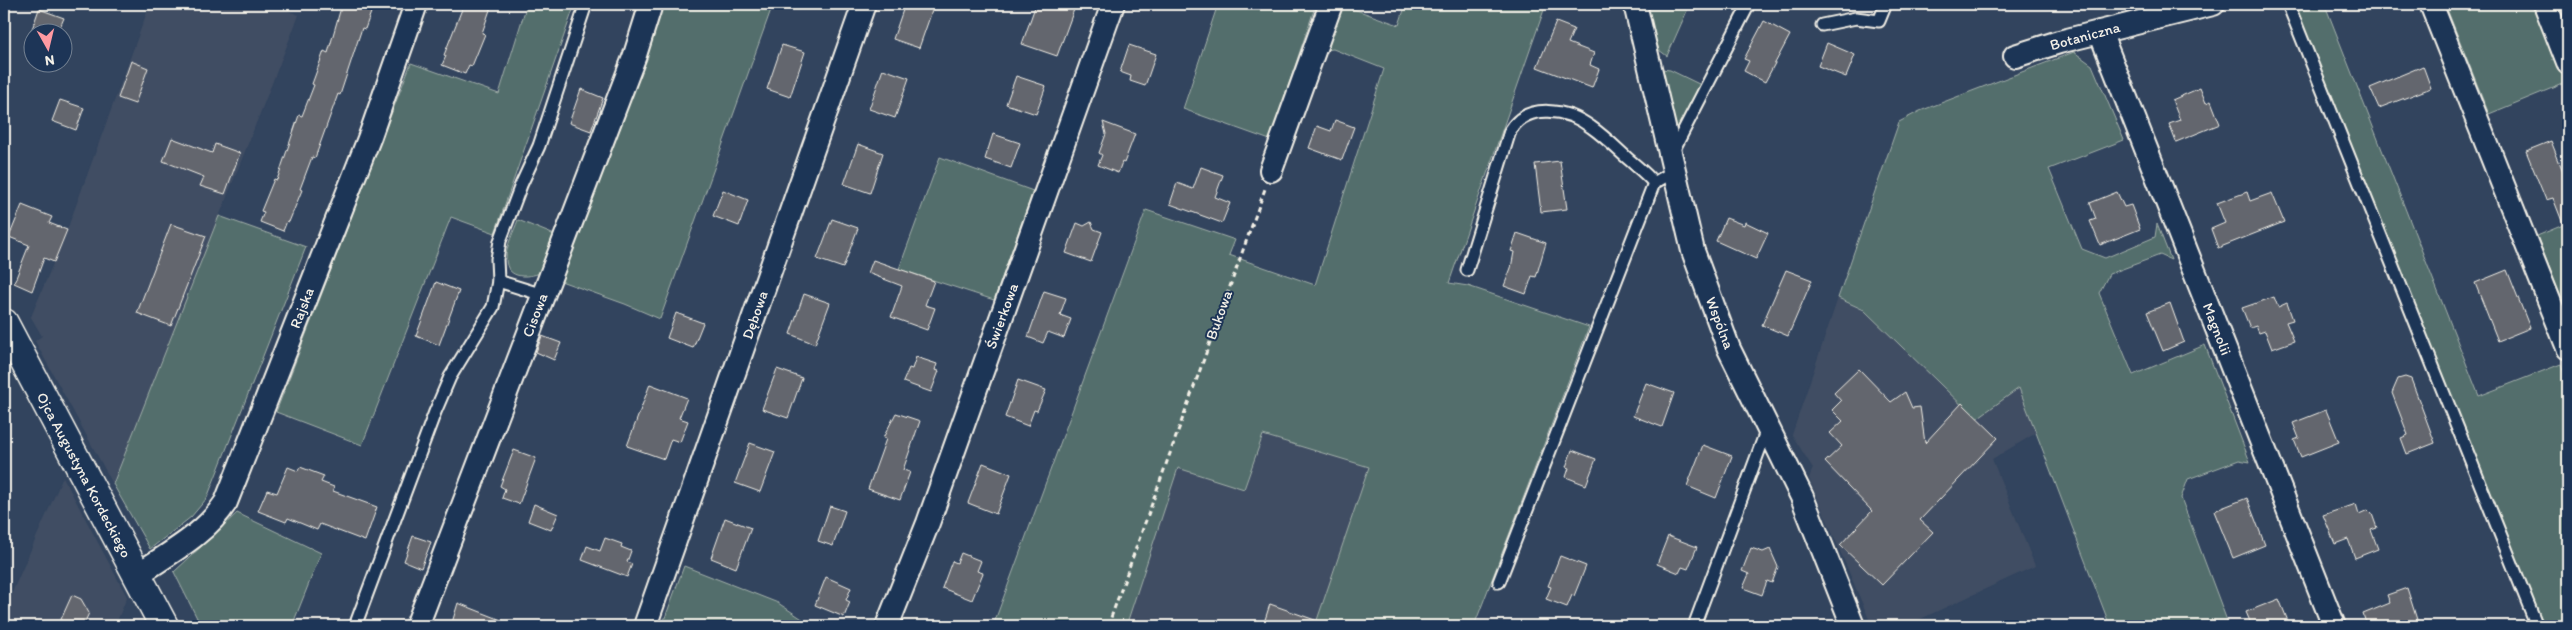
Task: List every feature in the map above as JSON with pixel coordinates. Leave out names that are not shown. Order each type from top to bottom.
[{"type":"street","name":"Rajska","points":[[137,575],[193,539],[220,512],[226,502],[370,136],[416,4]]},
{"type":"street","name":"Cisowa","points":[[417,626],[634,55],[651,4]]},
{"type":"street","name":"Dębowa","points":[[645,626],[864,4]]},
{"type":"street","name":"Świerkowa","points":[[887,626],[928,523],[1113,4]]},
{"type":"street","points":[[1272,170],[1331,4]]},
{"type":"street","name":"Wspólna","points":[[1635,4],[1693,251],[1725,340],[1802,497],[1852,626]]},
{"type":"street","name":"Botaniczna","points":[[2015,56],[2100,32],[2213,4]]},
{"type":"street","points":[[2431,4],[2568,348]]},
{"type":"street","points":[[2545,4],[2568,63]]},
{"type":"street","name":"Magnolii","points":[[2100,32],[2334,626]]},
{"type":"street","name":"Ojca Augustyna Kordeckiego","points":[[4,323],[164,626]]},
{"type":"lane","points":[[355,626],[435,412],[450,377],[493,306],[498,281],[497,259],[500,241],[521,185],[539,146],[586,4]]},
{"type":"lane","points":[[1499,582],[1654,183],[1666,176],[1674,165],[1749,4]]},
{"type":"lane","points":[[1822,25],[1856,18],[1879,21],[1886,4]]},
{"type":"lane","points":[[2288,4],[2537,626]]},
{"type":"lane","points":[[1467,270],[1510,131],[1520,118],[1530,113],[1540,111],[1566,115],[1590,126],[1654,183]]},
{"type":"lane","points":[[498,281],[543,295]]},
{"type":"lane","points":[[1694,626],[1768,426]]},
{"type":"path","name":"Bukowa","points":[[1108,626],[1272,170]]},
{"type":"shaded area","points":[[150,4],[269,4],[299,15],[113,484],[35,341],[42,336],[31,317],[67,230]]},
{"type":"shaded area","points":[[1838,298],[2019,387],[2036,433],[1992,459],[2035,566],[1905,626],[1872,626],[1809,478],[1813,468],[1792,435]]},
{"type":"shaded area","points":[[1263,435],[1370,467],[1315,626],[1126,626],[1178,468]]},
{"type":"shaded area","points":[[63,477],[127,597],[115,626],[4,626],[4,611]]},
{"type":"green space","points":[[527,4],[575,4],[495,233],[451,217],[362,445],[276,412],[411,63],[499,94]]},
{"type":"green space","points":[[659,4],[773,4],[660,319],[625,304],[558,280]]},
{"type":"green space","points":[[1208,4],[1316,4],[1270,140],[1183,109],[1217,7]]},
{"type":"green space","points":[[1339,4],[1399,25],[1406,4],[1546,4],[1449,283],[1468,286],[1589,327],[1474,626],[1315,626],[1369,467],[1263,435],[1244,489],[1178,468],[1126,626],[993,626],[1146,210],[1235,240],[1229,255],[1315,285],[1384,69],[1333,49],[1324,50]]},
{"type":"green space","points":[[1644,4],[1690,4],[1667,56],[1659,50]]},
{"type":"green space","points":[[2445,4],[2535,4],[2567,82],[2489,114]]},
{"type":"green space","points":[[2325,5],[2479,396],[2561,364],[2568,384],[2568,626],[2543,626],[2297,10]]},
{"type":"green space","points":[[2074,52],[2092,65],[2124,140],[2049,169],[2082,249],[2105,258],[2155,237],[2157,224],[2171,260],[2160,255],[2109,274],[2099,293],[2133,375],[2205,345],[2250,462],[2239,460],[2188,479],[2181,498],[2229,626],[2110,626],[2019,388],[1976,419],[1864,310],[1838,298],[1899,122],[1920,111]]},
{"type":"green space","points":[[1661,69],[1670,70],[1701,85],[1677,135]]},
{"type":"green space","points":[[940,157],[1033,191],[994,300],[899,269]]},
{"type":"green space","points":[[219,216],[306,247],[207,498],[191,517],[150,549],[113,484]]},
{"type":"green space","points":[[518,220],[557,236],[545,271],[533,275],[520,276],[510,271],[506,258],[507,249]]},
{"type":"green space","points":[[2568,223],[2568,315],[2537,236]]},
{"type":"green space","points":[[237,513],[321,553],[292,626],[201,626],[174,572]]},
{"type":"green space","points":[[684,566],[778,603],[813,626],[662,626]]},
{"type":"building","points":[[342,4],[374,4],[365,29],[362,28],[340,95],[338,94],[315,158],[312,157],[300,189],[302,190],[289,222],[287,221],[283,231],[260,222],[264,212],[261,211],[274,179],[277,180],[299,115],[302,116],[314,85],[312,84],[324,51],[328,53]]},
{"type":"building","points":[[464,4],[492,4],[482,33],[485,34],[472,66],[469,65],[465,74],[442,65],[446,56],[444,55]]},
{"type":"building","points":[[905,4],[920,4],[933,8],[919,48],[893,39]]},
{"type":"building","points":[[1036,4],[1076,4],[1057,56],[1022,44]]},
{"type":"building","points":[[39,9],[64,18],[62,22],[34,22]]},
{"type":"building","points":[[1764,21],[1790,35],[1765,82],[1744,71],[1749,61],[1744,59]]},
{"type":"building","points":[[1556,22],[1574,29],[1568,43],[1594,53],[1590,65],[1599,69],[1592,88],[1537,67]]},
{"type":"building","points":[[1827,43],[1855,55],[1846,77],[1818,66]]},
{"type":"building","points":[[782,45],[805,52],[790,97],[767,89]]},
{"type":"building","points":[[1129,45],[1156,54],[1145,86],[1130,81],[1131,76],[1120,72]]},
{"type":"building","points":[[131,61],[148,68],[135,104],[118,98]]},
{"type":"building","points":[[2423,66],[2431,88],[2379,108],[2370,88]]},
{"type":"building","points":[[883,69],[909,78],[895,118],[869,109]]},
{"type":"building","points":[[1016,76],[1046,86],[1036,114],[1006,104]]},
{"type":"building","points":[[2200,88],[2206,103],[2211,101],[2220,124],[2176,142],[2169,124],[2180,120],[2172,100]]},
{"type":"building","points":[[581,89],[603,98],[591,131],[569,123]]},
{"type":"building","points":[[60,100],[84,108],[76,130],[52,121]]},
{"type":"building","points":[[1335,120],[1354,127],[1342,160],[1309,148],[1317,126],[1331,131]]},
{"type":"building","points":[[1103,122],[1135,134],[1124,163],[1122,162],[1118,173],[1098,165],[1102,155],[1099,153],[1106,134]]},
{"type":"building","points":[[993,134],[1020,143],[1011,168],[985,159]]},
{"type":"building","points":[[172,138],[212,153],[215,144],[240,153],[225,194],[200,186],[204,177],[163,161]]},
{"type":"building","points":[[2551,141],[2568,184],[2567,234],[2553,198],[2546,200],[2526,151]]},
{"type":"building","points":[[858,144],[883,153],[870,193],[844,184]]},
{"type":"building","points":[[1560,161],[1567,209],[1541,212],[1535,164]]},
{"type":"building","points":[[1201,167],[1223,175],[1215,197],[1230,203],[1222,223],[1170,204],[1177,183],[1193,189]]},
{"type":"building","points":[[723,190],[748,200],[739,226],[713,216]]},
{"type":"building","points":[[2117,192],[2124,207],[2131,205],[2140,229],[2100,245],[2090,221],[2096,219],[2090,203]]},
{"type":"building","points":[[2247,192],[2250,201],[2272,193],[2284,222],[2218,248],[2211,229],[2225,223],[2217,203]]},
{"type":"building","points":[[22,205],[52,217],[49,223],[67,230],[54,262],[44,258],[32,291],[14,283],[29,245],[9,237]]},
{"type":"building","points":[[1726,218],[1744,225],[1745,222],[1768,233],[1756,259],[1716,241]]},
{"type":"building","points":[[832,219],[858,228],[843,268],[817,259]]},
{"type":"building","points":[[1091,222],[1094,229],[1102,232],[1091,262],[1066,253],[1077,223],[1084,226]]},
{"type":"building","points":[[171,224],[206,236],[171,326],[137,313]]},
{"type":"building","points":[[1517,233],[1546,243],[1536,277],[1532,276],[1526,294],[1504,286],[1511,268],[1514,252],[1511,251]]},
{"type":"building","points":[[873,260],[934,281],[925,305],[935,308],[927,330],[891,317],[902,286],[868,273]]},
{"type":"building","points":[[1786,270],[1812,280],[1788,336],[1762,325]]},
{"type":"building","points":[[2507,270],[2530,328],[2498,341],[2475,283]]},
{"type":"building","points":[[436,282],[459,291],[439,345],[416,336]]},
{"type":"building","points":[[1044,291],[1066,298],[1060,315],[1071,319],[1064,338],[1048,332],[1043,343],[1028,337]]},
{"type":"building","points":[[804,294],[830,303],[815,344],[790,334]]},
{"type":"building","points":[[2274,297],[2278,307],[2287,303],[2293,320],[2286,322],[2294,341],[2272,349],[2265,331],[2259,333],[2256,326],[2250,328],[2242,308]]},
{"type":"building","points":[[2170,303],[2184,342],[2163,351],[2147,312]]},
{"type":"building","points":[[676,313],[703,323],[693,348],[667,338]]},
{"type":"building","points":[[542,336],[561,343],[554,360],[536,352]]},
{"type":"building","points":[[916,357],[937,364],[935,370],[939,371],[931,392],[903,382],[909,368],[912,369]]},
{"type":"building","points":[[777,369],[802,378],[788,418],[762,409]]},
{"type":"building","points":[[1859,369],[1891,402],[1905,392],[1912,408],[1920,407],[1925,443],[1962,403],[1998,438],[1920,520],[1933,532],[1882,585],[1840,545],[1872,511],[1825,462],[1842,446],[1830,433],[1843,421],[1832,410],[1841,401],[1834,393]]},
{"type":"building","points":[[2405,377],[2411,379],[2435,443],[2407,454],[2401,438],[2408,435],[2392,393],[2398,379]]},
{"type":"building","points":[[1018,380],[1046,390],[1037,411],[1034,410],[1028,426],[1005,417]]},
{"type":"building","points":[[1646,383],[1674,393],[1662,427],[1633,416]]},
{"type":"building","points":[[650,384],[687,398],[679,418],[688,421],[680,442],[671,439],[664,459],[627,446]]},
{"type":"building","points":[[2326,410],[2339,442],[2301,457],[2294,440],[2299,438],[2293,423]]},
{"type":"building","points":[[896,413],[920,421],[903,470],[910,472],[900,500],[868,489],[886,439],[883,438]]},
{"type":"building","points":[[750,443],[775,452],[760,492],[735,483]]},
{"type":"building","points":[[1703,445],[1732,456],[1716,498],[1687,486]]},
{"type":"building","points":[[514,450],[536,458],[519,504],[502,498],[505,489],[500,486]]},
{"type":"building","points":[[1572,450],[1596,459],[1586,485],[1566,477],[1569,468],[1566,467]]},
{"type":"building","points":[[983,463],[1011,474],[996,514],[968,503]]},
{"type":"building","points":[[288,467],[298,471],[300,467],[324,476],[321,482],[334,487],[333,491],[377,507],[365,541],[320,524],[317,530],[288,518],[286,522],[258,511],[267,490],[277,493]]},
{"type":"building","points":[[2247,498],[2265,545],[2233,558],[2214,511]]},
{"type":"building","points":[[534,504],[558,514],[551,530],[528,521]]},
{"type":"building","points":[[2356,504],[2359,514],[2368,510],[2372,514],[2377,528],[2371,530],[2378,549],[2355,558],[2348,539],[2335,544],[2323,515]]},
{"type":"building","points":[[830,506],[845,511],[833,546],[818,541]]},
{"type":"building","points":[[725,518],[751,528],[736,568],[711,558]]},
{"type":"building","points":[[413,536],[431,542],[421,568],[404,561]]},
{"type":"building","points":[[1668,536],[1697,547],[1688,569],[1682,567],[1679,573],[1657,564]]},
{"type":"building","points":[[605,538],[622,544],[621,547],[631,551],[627,562],[632,564],[627,577],[582,560],[587,546],[600,551]]},
{"type":"building","points":[[1751,548],[1763,552],[1770,549],[1778,567],[1772,583],[1767,581],[1762,595],[1743,588],[1749,574],[1742,571]]},
{"type":"building","points":[[961,553],[981,561],[977,571],[983,573],[972,600],[942,588],[952,561],[957,563]]},
{"type":"building","points":[[1560,556],[1586,566],[1574,596],[1572,595],[1567,607],[1546,599],[1551,587],[1548,586]]},
{"type":"building","points":[[826,577],[851,588],[846,600],[850,602],[844,617],[815,605]]},
{"type":"building","points":[[2407,588],[2419,626],[2367,626],[2363,614],[2390,603],[2387,595]]},
{"type":"building","points":[[72,595],[81,599],[89,613],[83,626],[58,626]]},
{"type":"building","points":[[2279,599],[2290,626],[2252,626],[2246,612]]},
{"type":"building","points":[[458,603],[514,625],[451,626]]},
{"type":"building","points":[[1270,604],[1326,624],[1326,626],[1263,626]]}]
